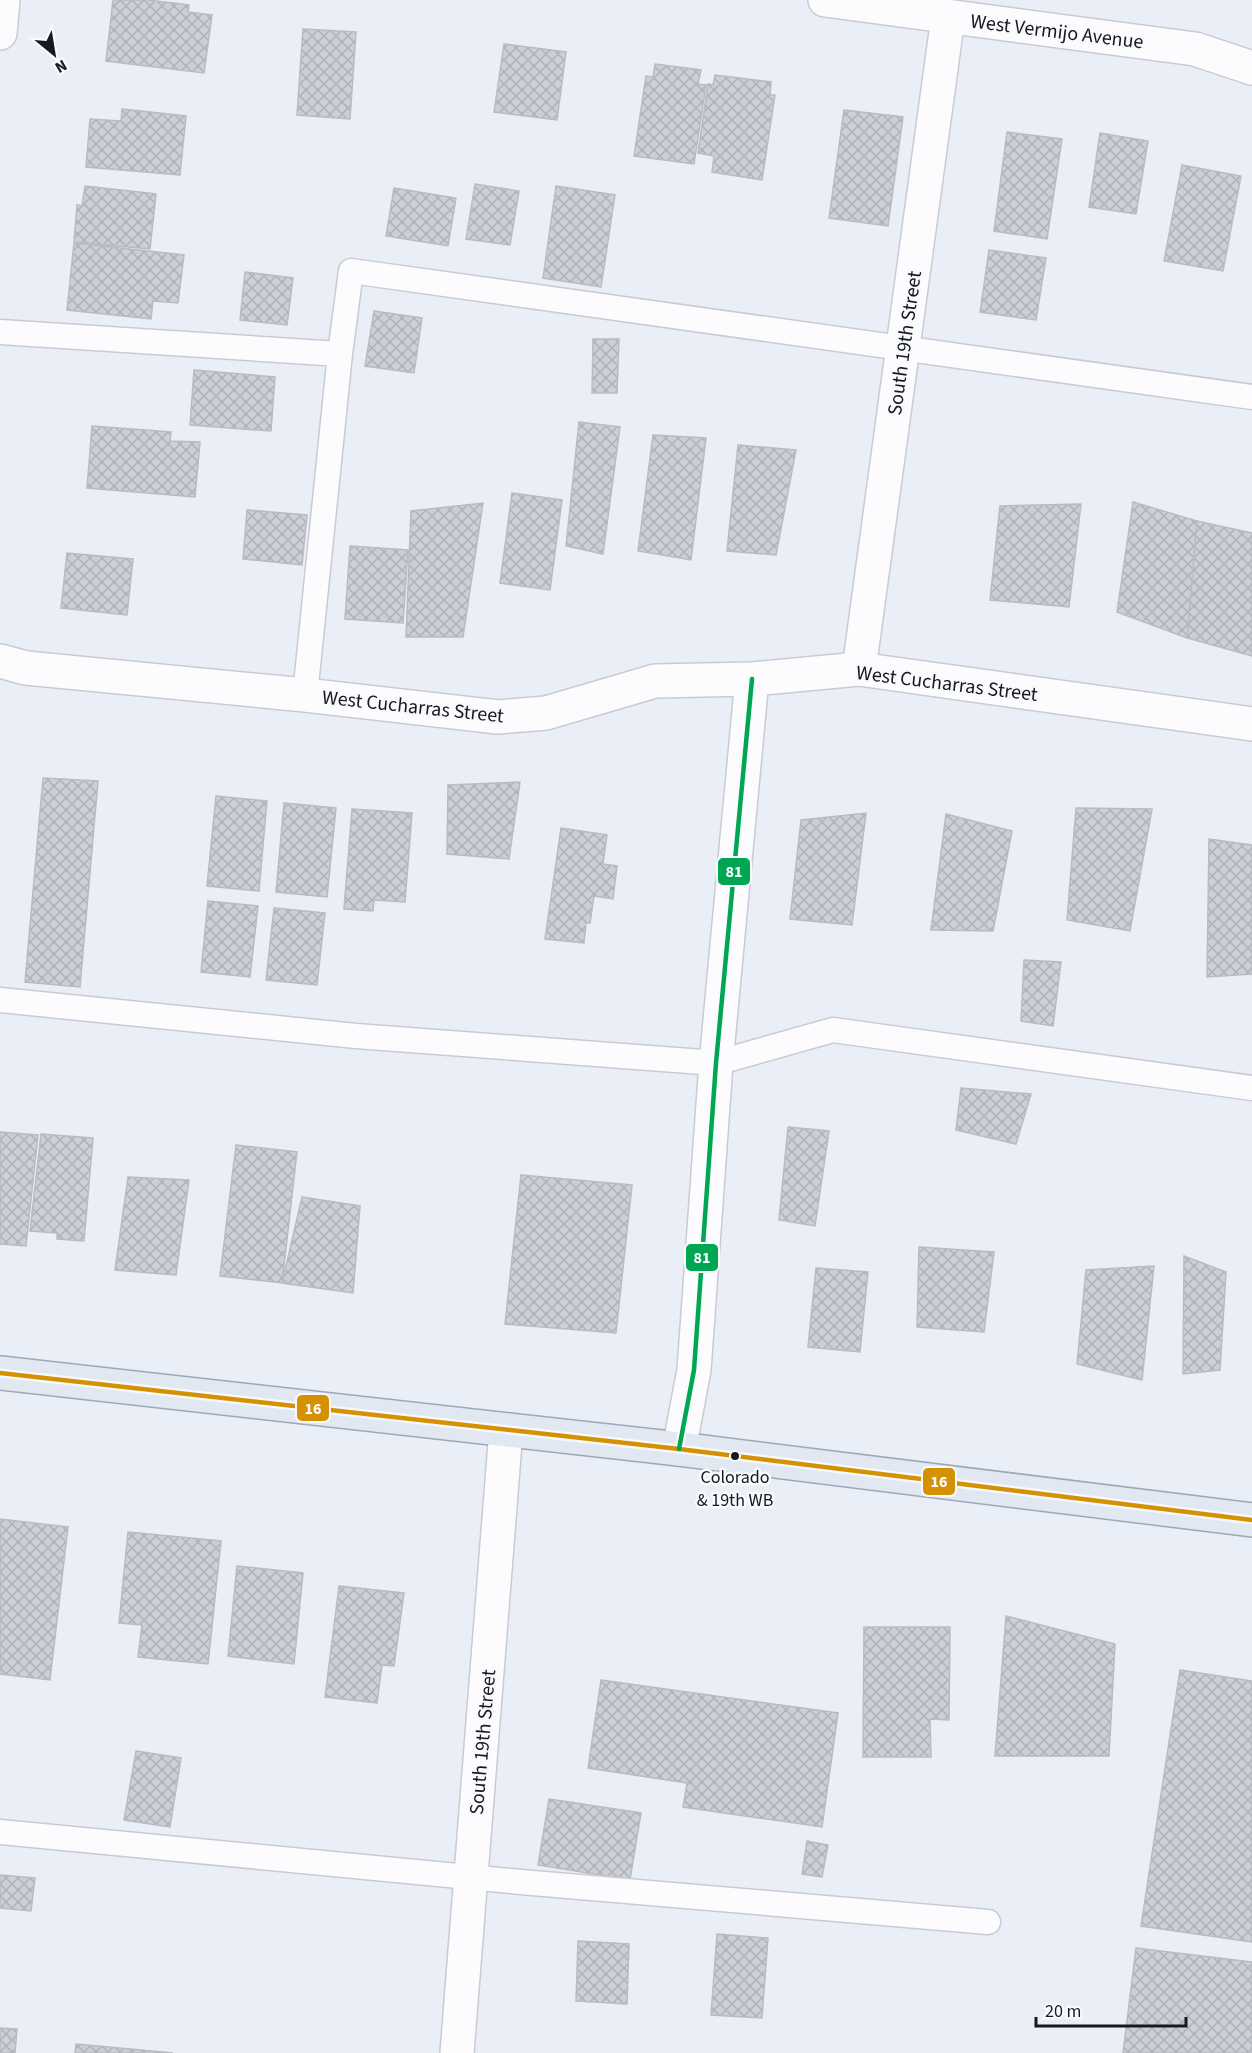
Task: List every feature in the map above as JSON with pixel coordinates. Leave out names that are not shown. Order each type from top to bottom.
[{"type":"main road","points":[[0,1373],[679,1449],[1252,1520]]},
{"type":"street","points":[[0,33],[3,0]]},
{"type":"street","name":"West Vermijo Avenue","points":[[825,0],[1195,49],[1252,68]]},
{"type":"street","name":"South 19th Street","points":[[859,669],[948,17]]},
{"type":"street","name":"West Cucharras Street","points":[[0,661],[26,668],[305,695],[498,717],[546,713],[655,681],[752,679],[859,669],[1252,724]]},
{"type":"street","points":[[679,1449],[694,1370],[716,1063],[752,679]]},
{"type":"street","name":"South 19th Street","points":[[457,2053],[506,1430]]},
{"type":"lane","points":[[305,695],[340,354],[351,271],[1252,397]]},
{"type":"lane","points":[[0,332],[340,354]]},
{"type":"lane","points":[[0,1000],[356,1036],[716,1063],[833,1030],[1252,1088]]},
{"type":"lane","points":[[0,1832],[471,1878],[988,1922]]},
{"type":"building","points":[[113,0],[148,0],[189,5],[188,12],[212,15],[204,73],[106,61]]},
{"type":"building","points":[[303,29],[356,32],[350,119],[297,115]]},
{"type":"building","points":[[504,44],[566,52],[557,120],[494,112]]},
{"type":"building","points":[[655,64],[701,70],[698,84],[706,85],[694,164],[634,156],[646,76],[653,77]]},
{"type":"building","points":[[715,75],[771,82],[770,95],[775,95],[762,180],[712,172],[714,156],[698,153],[708,84],[713,85]]},
{"type":"building","points":[[122,109],[186,116],[180,175],[86,167],[90,119],[121,121]]},
{"type":"building","points":[[844,110],[903,117],[888,226],[829,218]]},
{"type":"building","points":[[1007,132],[1062,139],[1047,239],[994,231]]},
{"type":"building","points":[[1100,133],[1148,141],[1136,214],[1089,207]]},
{"type":"building","points":[[1182,165],[1241,176],[1223,271],[1164,261]]},
{"type":"building","points":[[475,184],[519,191],[510,245],[466,239]]},
{"type":"building","points":[[85,186],[156,194],[150,249],[74,242],[77,205],[82,206]]},
{"type":"building","points":[[556,186],[615,195],[601,287],[543,278]]},
{"type":"building","points":[[394,188],[456,198],[448,246],[386,236]]},
{"type":"building","points":[[74,243],[184,255],[178,303],[153,301],[151,319],[67,310]]},
{"type":"building","points":[[989,250],[1046,258],[1036,320],[980,312]]},
{"type":"building","points":[[245,272],[293,278],[287,325],[240,320]]},
{"type":"building","points":[[374,311],[422,318],[414,373],[365,366]]},
{"type":"building","points":[[593,339],[619,339],[617,393],[592,393]]},
{"type":"building","points":[[194,370],[275,377],[271,431],[190,425]]},
{"type":"building","points":[[579,422],[620,427],[603,554],[566,546]]},
{"type":"building","points":[[92,426],[171,432],[170,441],[200,442],[195,497],[87,488]]},
{"type":"building","points":[[653,435],[706,438],[691,560],[638,551]]},
{"type":"building","points":[[738,445],[796,450],[776,555],[727,551]]},
{"type":"building","points":[[512,493],[562,500],[550,590],[500,583]]},
{"type":"building","points":[[1133,502],[1197,521],[1187,638],[1117,612]]},
{"type":"building","points":[[483,503],[463,637],[406,637],[411,511]]},
{"type":"building","points":[[1081,504],[1069,607],[990,600],[1000,506]]},
{"type":"building","points":[[247,510],[307,515],[302,565],[243,559]]},
{"type":"building","points":[[1197,521],[1252,533],[1252,656],[1187,638]]},
{"type":"building","points":[[350,546],[408,550],[403,623],[345,619]]},
{"type":"building","points":[[67,553],[133,559],[127,615],[61,608]]},
{"type":"building","points":[[43,778],[98,781],[80,987],[25,982]]},
{"type":"building","points":[[520,782],[509,859],[447,854],[448,785]]},
{"type":"building","points":[[216,796],[267,801],[259,891],[207,886]]},
{"type":"building","points":[[284,803],[336,808],[327,897],[276,892]]},
{"type":"building","points":[[1076,808],[1152,809],[1130,931],[1067,920]]},
{"type":"building","points":[[352,809],[412,813],[405,902],[374,900],[373,911],[344,909]]},
{"type":"building","points":[[866,813],[852,925],[790,919],[801,820]]},
{"type":"building","points":[[946,814],[1012,831],[993,931],[931,930]]},
{"type":"building","points":[[561,828],[607,835],[603,864],[617,866],[613,899],[594,896],[590,923],[586,923],[584,943],[545,939]]},
{"type":"building","points":[[1209,839],[1252,845],[1252,974],[1207,977]]},
{"type":"building","points":[[208,901],[258,906],[250,977],[201,972]]},
{"type":"building","points":[[274,908],[325,913],[317,985],[266,980]]},
{"type":"building","points":[[1024,960],[1061,962],[1053,1026],[1021,1021]]},
{"type":"building","points":[[961,1088],[1031,1094],[1016,1144],[956,1130]]},
{"type":"building","points":[[788,1127],[829,1131],[815,1226],[779,1220]]},
{"type":"building","points":[[0,1132],[38,1135],[26,1246],[0,1244]]},
{"type":"building","points":[[41,1134],[93,1138],[84,1241],[57,1239],[57,1233],[30,1231]]},
{"type":"building","points":[[236,1145],[297,1152],[282,1283],[220,1276]]},
{"type":"building","points":[[521,1175],[632,1185],[616,1333],[505,1324]]},
{"type":"building","points":[[128,1177],[189,1180],[176,1275],[115,1270]]},
{"type":"building","points":[[302,1197],[360,1206],[353,1293],[282,1283]]},
{"type":"building","points":[[919,1247],[994,1252],[984,1332],[917,1327]]},
{"type":"building","points":[[1184,1256],[1226,1272],[1220,1370],[1183,1374]]},
{"type":"building","points":[[1154,1266],[1142,1380],[1077,1364],[1086,1270]]},
{"type":"building","points":[[816,1268],[868,1272],[860,1352],[808,1347]]},
{"type":"building","points":[[0,1519],[68,1527],[50,1680],[0,1674]]},
{"type":"building","points":[[128,1532],[221,1541],[208,1664],[138,1657],[142,1625],[119,1623]]},
{"type":"building","points":[[237,1566],[303,1573],[294,1664],[228,1656]]},
{"type":"building","points":[[339,1586],[404,1593],[394,1666],[382,1665],[377,1703],[325,1697]]},
{"type":"building","points":[[1006,1616],[1115,1644],[1109,1756],[995,1756]]},
{"type":"building","points":[[864,1627],[950,1627],[949,1720],[930,1719],[931,1757],[863,1757]]},
{"type":"building","points":[[1180,1670],[1252,1681],[1252,1942],[1141,1926]]},
{"type":"building","points":[[601,1680],[838,1713],[822,1827],[683,1807],[687,1783],[588,1768]]},
{"type":"building","points":[[136,1751],[181,1758],[170,1827],[124,1820]]},
{"type":"building","points":[[549,1799],[641,1813],[630,1880],[538,1865]]},
{"type":"building","points":[[807,1841],[828,1845],[822,1877],[802,1874]]},
{"type":"building","points":[[0,1875],[35,1878],[31,1911],[0,1908]]},
{"type":"building","points":[[717,1934],[768,1938],[762,2018],[711,2015]]},
{"type":"building","points":[[578,1941],[629,1944],[627,2004],[576,2001]]},
{"type":"building","points":[[1136,1948],[1252,1962],[1252,2053],[1123,2053]]},
{"type":"building","points":[[0,2028],[17,2029],[15,2053],[0,2053]]},
{"type":"building","points":[[76,2044],[173,2053],[75,2053]]},
{"type":"transit line","name":"81","points":[[679,1449],[694,1370],[716,1063],[752,679]]},
{"type":"transit line","name":"16","points":[[0,1373],[679,1449],[1252,1520]]},
{"type":"place","name":"Colorado & 19th WB","points":[[735,1456]]}]
